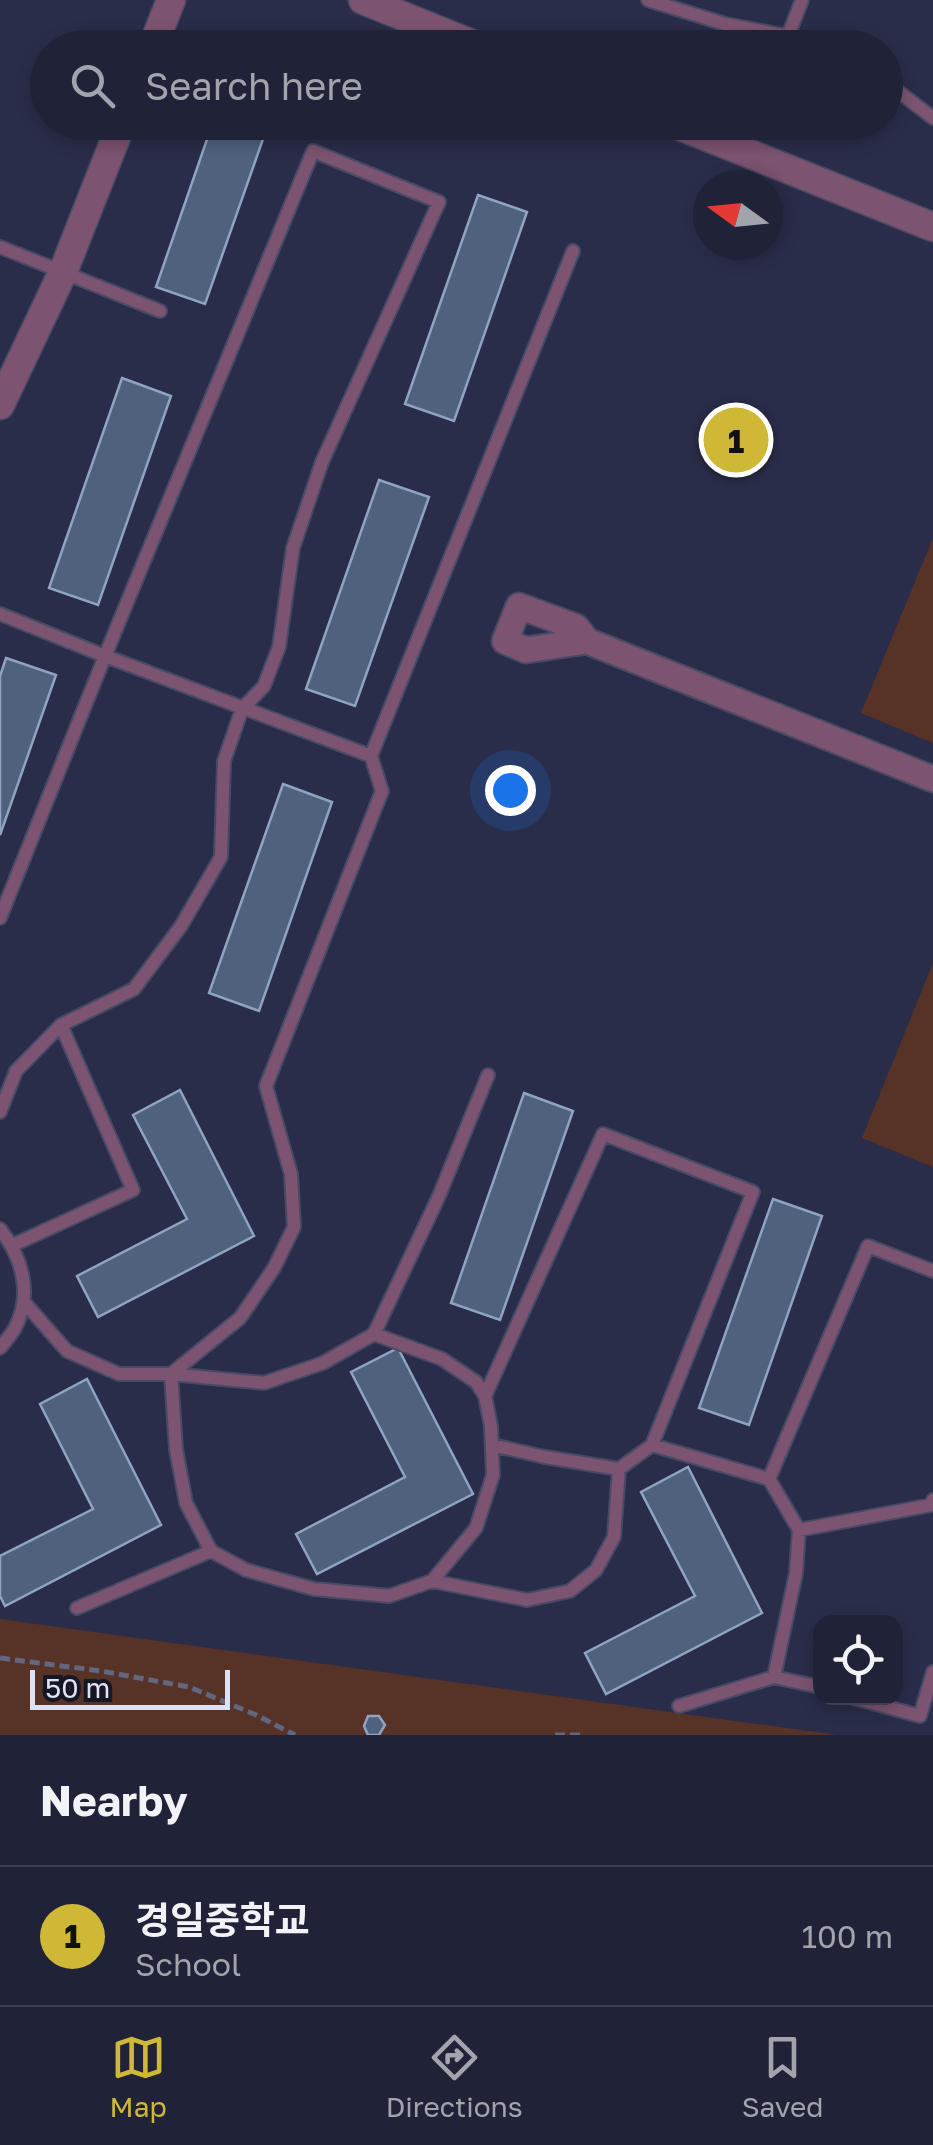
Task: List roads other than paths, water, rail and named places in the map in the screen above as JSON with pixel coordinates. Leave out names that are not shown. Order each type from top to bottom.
[{"type":"street","points":[[159,30],[171,0]]},
{"type":"street","points":[[363,0],[437,30]]},
{"type":"street","points":[[0,405],[63,272],[115,140]]},
{"type":"street","points":[[715,140],[933,227]]},
{"type":"street","points":[[587,641],[933,779]]},
{"type":"lane","points":[[648,0],[756,30]]},
{"type":"lane","points":[[790,30],[802,0]]},
{"type":"lane","points":[[903,95],[933,118]]},
{"type":"lane","points":[[0,918],[313,152],[439,202],[322,462],[294,548],[279,647],[264,686],[242,709],[224,761],[221,856],[180,926],[134,989],[61,1025],[16,1071],[1,1104]]},
{"type":"lane","points":[[0,247],[160,310]]},
{"type":"lane","points":[[171,1374],[240,1318],[274,1268],[294,1227],[291,1174],[266,1086],[382,791],[371,756],[574,251]]},
{"type":"lane","points":[[0,614],[371,756]]},
{"type":"lane","points":[[12,1245],[132,1190],[61,1025]]},
{"type":"lane","points":[[24,1302],[67,1351],[119,1374],[171,1374],[264,1383],[323,1363],[374,1334],[488,1075]]},
{"type":"lane","points":[[485,1396],[604,1134],[752,1192],[652,1445],[619,1469],[492,1444]]},
{"type":"lane","points":[[0,1229],[12,1245],[24,1274],[24,1302],[15,1328],[0,1348]]},
{"type":"lane","points":[[769,1479],[868,1246],[933,1270]]},
{"type":"lane","points":[[374,1334],[442,1359],[476,1382],[485,1396],[493,1475],[476,1528],[432,1582]]},
{"type":"lane","points":[[171,1374],[176,1449],[186,1503],[211,1551],[246,1570],[314,1589],[389,1596],[432,1582],[527,1600],[570,1591],[596,1570],[614,1537],[619,1469]]},
{"type":"lane","points":[[652,1445],[769,1479],[798,1530],[796,1573],[774,1677]]},
{"type":"lane","points":[[798,1530],[932,1505]]},
{"type":"lane","points":[[77,1608],[211,1551]]},
{"type":"lane","points":[[880,1705],[920,1716],[933,1672]]},
{"type":"lane","points":[[679,1706],[774,1677],[813,1686]]},
{"type":"place","name":"경일중학교","points":[[736,440]]}]
